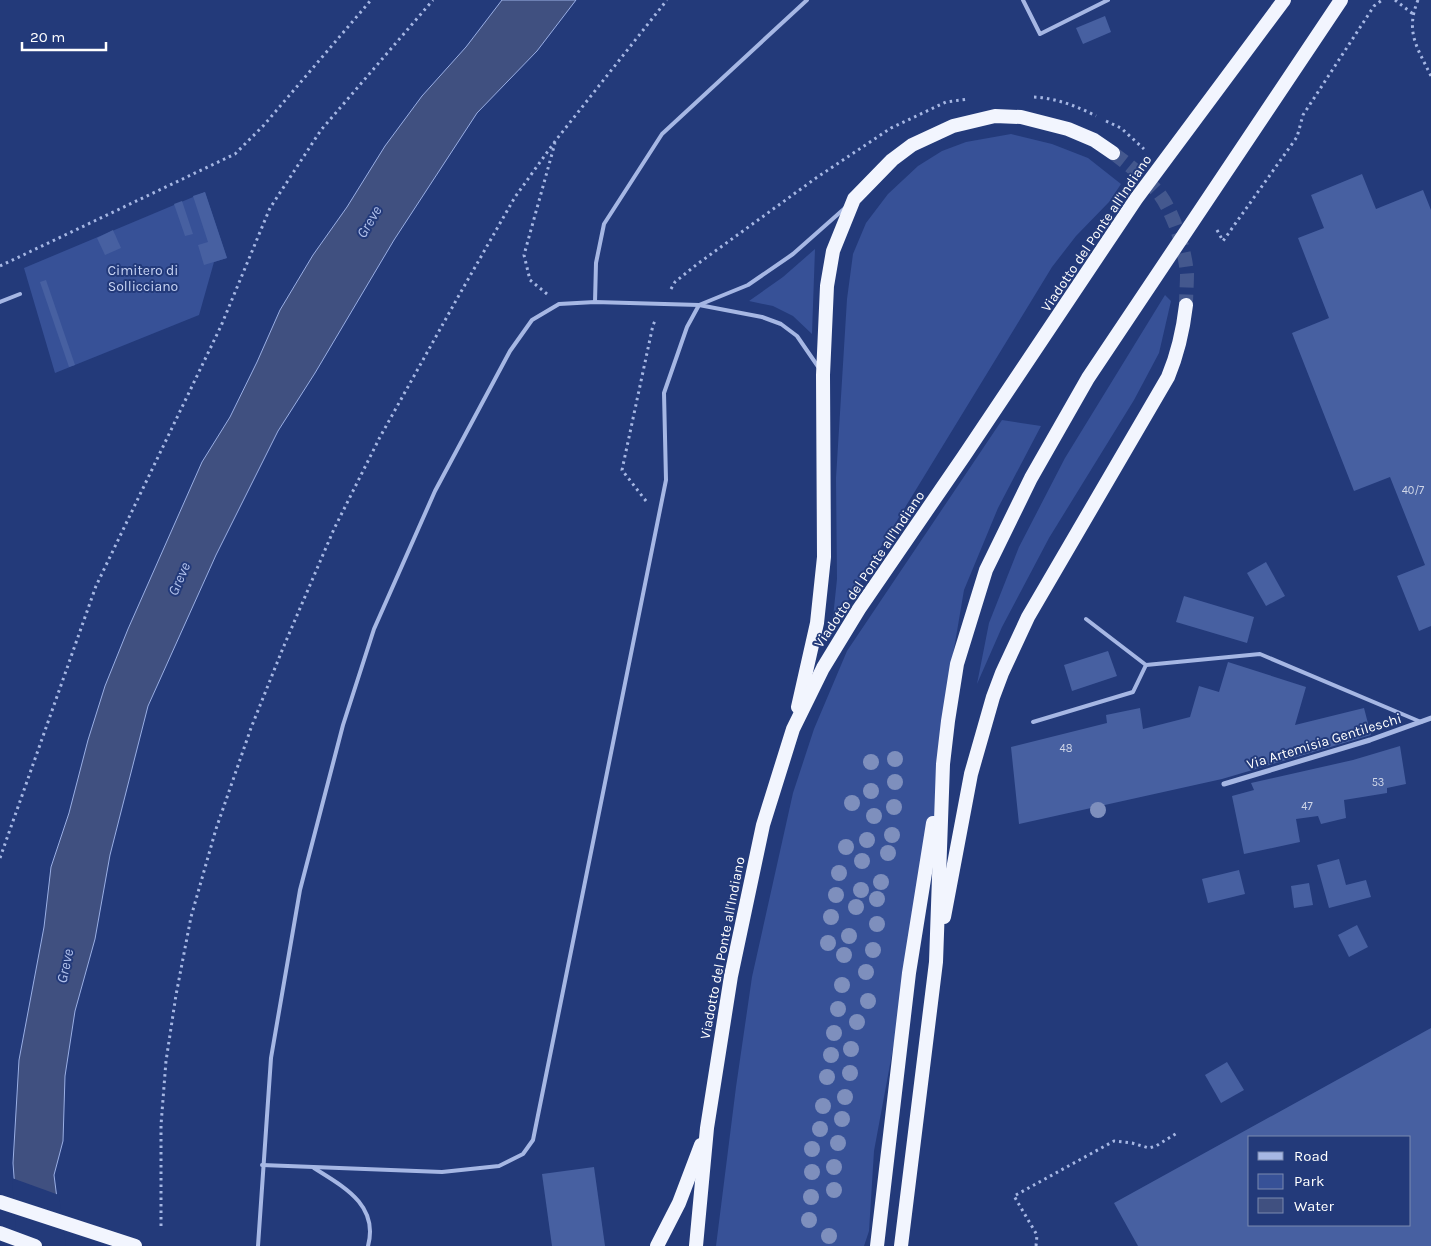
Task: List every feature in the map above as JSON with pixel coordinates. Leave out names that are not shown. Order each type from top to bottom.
[{"type":"highway","name":"Viadotto del Ponte all'Indiano","points":[[695,1243],[708,1128],[733,966],[763,825],[793,729],[823,668],[859,609],[970,448],[1136,199],[1284,0]]},
{"type":"highway","points":[[877,1246],[909,973],[943,764],[957,664],[986,570],[1031,478],[1088,378],[1341,0]]},
{"type":"highway","points":[[793,729],[817,623],[824,557],[823,375],[827,286],[833,251],[854,200],[892,160],[912,145],[953,126],[995,116],[1021,117],[1068,129],[1094,140],[1113,153]]},
{"type":"highway","points":[[901,1246],[936,962],[971,774],[993,697],[1028,617],[1168,377],[1180,342],[1186,305]]},
{"type":"highway","points":[[936,962],[943,764]]},
{"type":"highway","points":[[657,1246],[679,1204],[708,1128]]},
{"type":"highway","points":[[911,1246],[916,1136]]},
{"type":"highway","points":[[0,1202],[135,1246]]},
{"type":"highway","points":[[0,1233],[35,1246]]},
{"type":"street","name":"Via Artemisia Gentileschi","points":[[1224,784],[1370,740],[1431,718]]},
{"type":"lane","points":[[595,302],[596,263],[604,224],[662,134],[807,0]]},
{"type":"lane","points":[[1023,0],[1040,34],[1108,0]]},
{"type":"lane","points":[[262,1165],[442,1172],[499,1166],[523,1154],[533,1140],[666,480],[664,393],[687,327],[698,305],[748,286],[793,254],[854,200]]},
{"type":"lane","points":[[0,302],[20,294]]},
{"type":"lane","points":[[258,1246],[262,1165],[271,1058],[300,890],[343,725],[374,630],[435,492],[510,351],[532,320],[559,304],[595,302],[698,305],[762,318],[781,324],[797,336],[823,375]]},
{"type":"lane","points":[[1086,618],[1146,666],[1260,654],[1421,722]]},
{"type":"lane","points":[[1033,722],[1133,692],[1146,666]]},
{"type":"lane","points":[[312,1167],[338,1183],[357,1200],[366,1212],[371,1225],[368,1246]]},
{"type":"path","points":[[0,266],[235,154],[264,125],[371,0]]},
{"type":"path","points":[[0,858],[96,586],[221,326],[270,208],[322,130],[433,0]]},
{"type":"path","points":[[160,1226],[162,1124],[166,1061],[191,917],[216,829],[251,728],[283,648],[334,530],[380,437],[515,197],[556,140],[668,0]]},
{"type":"path","points":[[1217,230],[1223,241],[1297,137],[1302,115],[1374,6],[1382,0]]},
{"type":"path","points":[[1395,0],[1412,14]]},
{"type":"path","points":[[1418,0],[1412,14],[1413,40],[1431,76]]},
{"type":"path","points":[[556,140],[524,255],[530,280],[559,304]]},
{"type":"path","points":[[1036,1246],[1037,1235],[1014,1196],[1114,1141],[1132,1143],[1149,1148],[1156,1146],[1177,1133]]},
{"type":"green space","points":[[1011,134],[1052,144],[1088,158],[1121,184],[1109,202],[1076,236],[1052,267],[832,627],[837,579],[836,478],[847,299],[853,254],[866,223],[888,194],[918,166],[942,151],[966,142]]},
{"type":"green space","name":"Cimitero di Sollicciano","points":[[205,192],[227,258],[214,262],[199,315],[55,373],[24,268]]},
{"type":"green space","points":[[815,249],[812,334],[793,316],[773,306],[749,301],[783,277]]},
{"type":"green space","points":[[1165,295],[1171,301],[1159,353],[1134,400],[1049,538],[1002,627],[977,684],[989,623],[1019,547],[1065,458]]},
{"type":"green space","points":[[1002,420],[1041,426],[998,508],[964,590],[946,696],[934,827],[874,1151],[869,1231],[864,1246],[716,1246],[752,977],[793,793],[814,729],[847,651]]},
{"type":"water","name":"Greve","points":[[502,0],[576,0],[537,51],[477,113],[394,240],[315,373],[278,431],[216,555],[148,706],[110,855],[95,939],[75,1011],[65,1076],[63,1141],[54,1175],[63,1246],[19,1246],[13,1163],[19,1060],[44,927],[51,867],[69,813],[88,740],[105,686],[128,629],[202,462],[230,417],[280,310],[313,255],[347,207],[385,146],[422,96],[466,47]]},
{"type":"pier","points":[[12,1178],[59,1195],[66,1246],[17,1246]]},
{"type":"building","points":[[1105,16],[1111,32],[1083,44],[1076,28]]},
{"type":"building","points":[[1362,174],[1376,209],[1423,190],[1431,210],[1431,626],[1419,631],[1397,576],[1425,565],[1390,477],[1354,491],[1292,333],[1329,318],[1298,238],[1324,228],[1311,195]]},
{"type":"building","points":[[205,192],[227,258],[204,265],[198,245],[208,242],[193,196]]},
{"type":"building","points":[[182,201],[193,234],[185,236],[174,204]]},
{"type":"building","points":[[113,230],[121,248],[105,255],[97,238]]},
{"type":"building","points":[[46,280],[75,365],[69,367],[40,282]]},
{"type":"building","points":[[1266,562],[1285,596],[1266,606],[1247,573]]},
{"type":"building","points":[[1184,596],[1254,617],[1247,643],[1176,622]]},
{"type":"building","points":[[1108,651],[1117,676],[1072,691],[1064,665]]},
{"type":"building","points":[[1228,662],[1306,687],[1295,725],[1364,708],[1371,735],[1222,779],[1019,824],[1011,747],[1107,723],[1106,715],[1140,708],[1143,729],[1190,717],[1199,686],[1219,692]]},
{"type":"building","points":[[1400,746],[1406,784],[1387,788],[1387,793],[1344,800],[1346,818],[1321,824],[1318,816],[1296,819],[1300,842],[1244,854],[1232,796],[1254,790],[1251,783],[1353,760]]},
{"type":"building","points":[[1339,859],[1346,885],[1366,880],[1371,897],[1329,908],[1317,865]]},
{"type":"building","points":[[1239,870],[1245,894],[1208,903],[1202,879]]},
{"type":"building","points":[[1309,883],[1313,905],[1294,908],[1291,886]]},
{"type":"building","points":[[1357,925],[1368,947],[1349,957],[1338,935]]},
{"type":"building","points":[[1431,1028],[1431,1246],[1138,1246],[1114,1203]]},
{"type":"building","points":[[1227,1062],[1244,1090],[1221,1103],[1205,1075]]},
{"type":"building","points":[[594,1167],[605,1246],[552,1246],[542,1174]]},
{"type":"tunnel","points":[[1113,153],[1152,186],[1168,208],[1181,242],[1186,264],[1186,305]]}]
